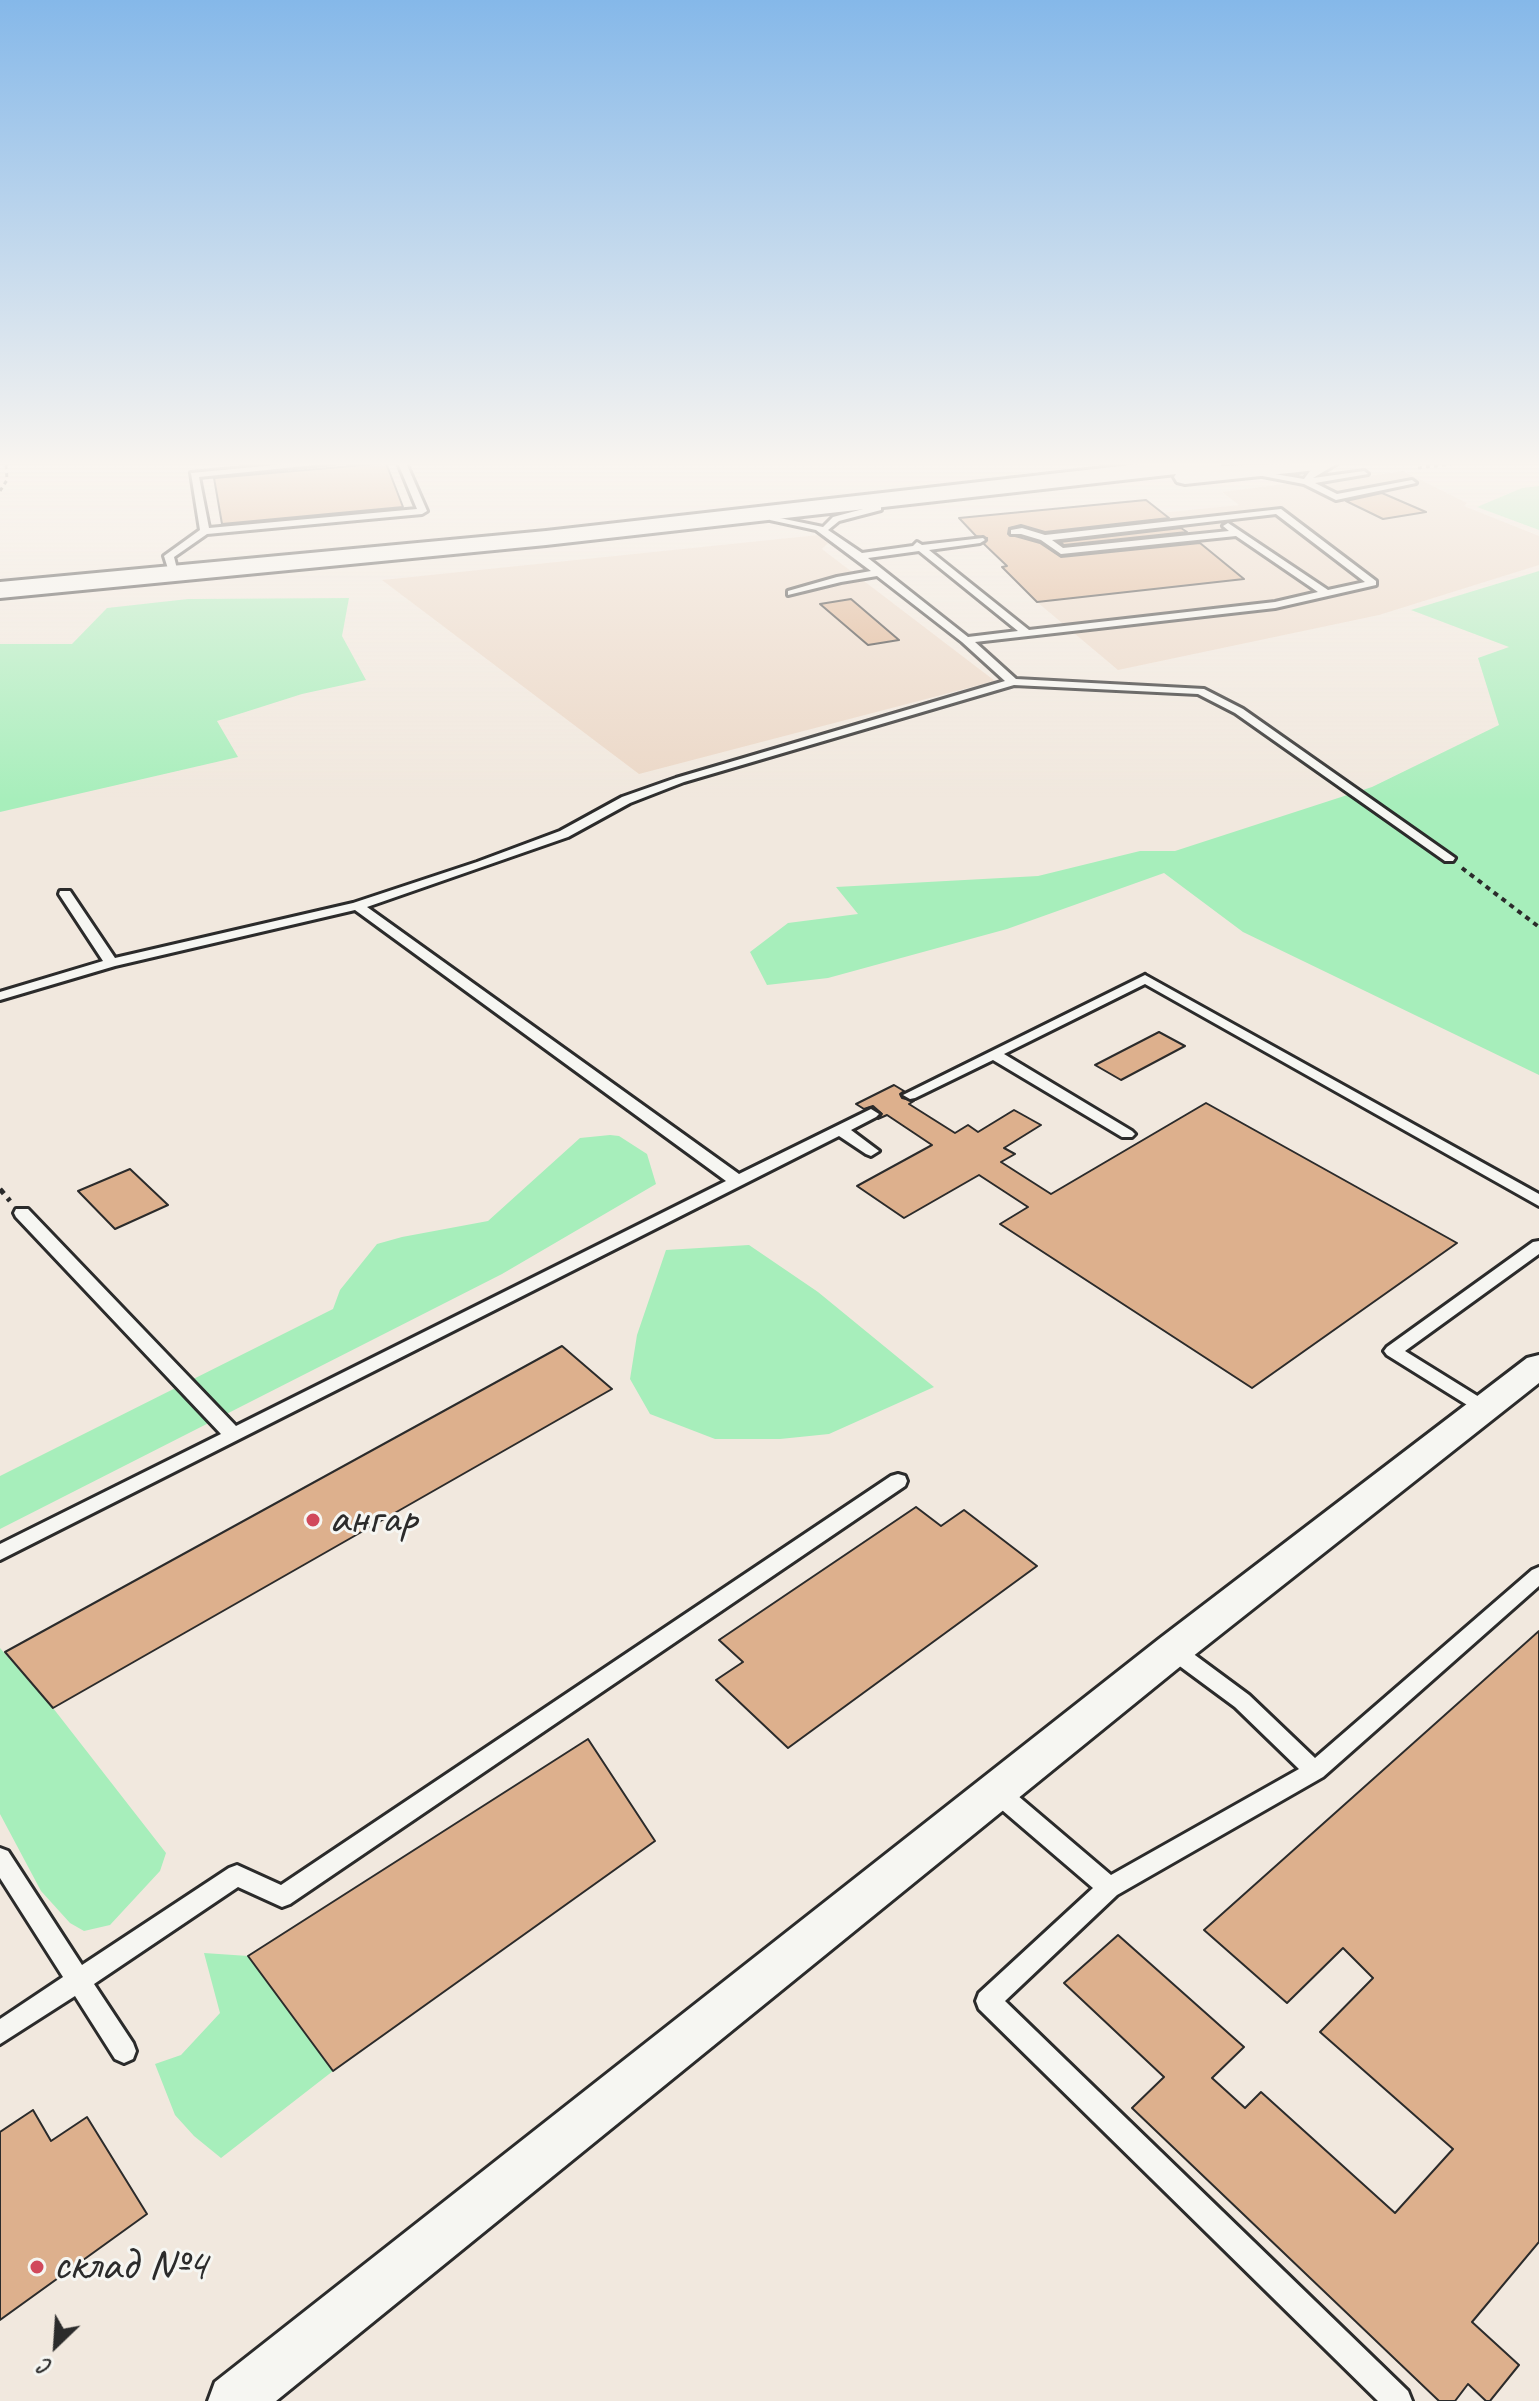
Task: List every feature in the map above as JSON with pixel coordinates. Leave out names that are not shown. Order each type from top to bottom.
[{"type":"main road","points":[[0,590],[152,575]]},
{"type":"street","points":[[234,2401],[1173,1650],[1539,1366]]},
{"type":"lane","points":[[791,593],[866,575]]},
{"type":"lane","points":[[882,575],[966,640],[1013,682]]},
{"type":"lane","points":[[955,575],[1028,634]]},
{"type":"lane","points":[[1299,575],[1326,593]]},
{"type":"lane","points":[[966,640],[1275,605],[1373,583],[1363,575]]},
{"type":"lane","points":[[0,996],[111,963],[357,906],[550,839],[626,800],[680,780],[1013,682],[1200,691],[1239,711],[1449,858]]},
{"type":"lane","points":[[65,894],[111,963]]},
{"type":"lane","points":[[357,906],[736,1180]]},
{"type":"lane","points":[[910,1095],[1145,979],[1539,1201]]},
{"type":"lane","points":[[993,1054],[1127,1134]]},
{"type":"lane","points":[[0,1553],[871,1114]]},
{"type":"lane","points":[[840,1130],[871,1151]]},
{"type":"lane","points":[[22,1213],[233,1435]]},
{"type":"lane","points":[[1486,1409],[1393,1351],[1539,1246]]},
{"type":"lane","points":[[0,2033],[237,1875],[282,1897],[898,1481]]},
{"type":"lane","points":[[1398,2401],[988,2001],[1109,1888],[1315,1771],[1539,1575]]},
{"type":"lane","points":[[1173,1650],[1242,1701],[1315,1771]]},
{"type":"lane","points":[[996,1791],[1109,1888]]},
{"type":"lane","points":[[0,1858],[124,2051]]},
{"type":"path","points":[[1449,858],[1539,927]]},
{"type":"shaded area","points":[[430,575],[856,575],[995,681],[639,774],[382,580]]},
{"type":"shaded area","points":[[1239,575],[1507,575],[1379,615],[1118,670],[1037,602],[1243,578]]},
{"type":"green space","points":[[1526,575],[1539,575],[1539,1075],[1243,932],[1164,873],[1007,929],[828,978],[767,985],[750,952],[788,923],[858,914],[836,887],[1038,876],[1140,851],[1175,851],[1372,787],[1499,725],[1478,658],[1509,647],[1411,610]]},
{"type":"green space","points":[[349,598],[342,636],[366,680],[302,694],[217,721],[238,757],[0,812],[0,644],[72,644],[107,608],[188,599]]},
{"type":"green space","points":[[619,1136],[647,1154],[656,1184],[502,1274],[0,1529],[0,1476],[333,1309],[340,1290],[377,1244],[488,1221],[580,1138]]},
{"type":"green space","points":[[749,1245],[818,1292],[934,1387],[829,1434],[780,1439],[715,1439],[650,1414],[630,1379],[637,1335],[666,1250]]},
{"type":"green space","points":[[0,1648],[53,1708],[166,1853],[160,1871],[110,1925],[84,1931],[70,1923],[41,1891],[0,1814]]},
{"type":"green space","points":[[204,1953],[248,1956],[333,2071],[221,2158],[175,2115],[155,2064],[181,2055],[220,2013]]},
{"type":"building","points":[[1010,575],[1239,575],[1244,579],[1037,602]]},
{"type":"building","points":[[851,599],[899,640],[868,645],[820,604]]},
{"type":"building","points":[[1159,1032],[1185,1046],[1121,1080],[1095,1065]]},
{"type":"building","points":[[894,1085],[904,1091],[900,1094],[902,1098],[914,1101],[909,1104],[955,1133],[968,1125],[978,1132],[1014,1110],[1041,1125],[1004,1148],[1015,1154],[1001,1162],[1051,1194],[1206,1103],[1457,1243],[1252,1388],[1000,1224],[1028,1207],[979,1175],[904,1218],[857,1186],[932,1145],[887,1115],[878,1119],[882,1114],[873,1106],[864,1109],[856,1104]]},
{"type":"building","points":[[130,1169],[168,1205],[115,1229],[78,1191]]},
{"type":"building","name":"ангар","points":[[562,1346],[612,1389],[53,1708],[5,1652]]},
{"type":"building","points":[[916,1507],[941,1526],[964,1510],[1037,1566],[788,1748],[716,1680],[743,1662],[719,1640]]},
{"type":"building","points":[[1539,1631],[1539,2242],[1472,2322],[1519,2365],[1490,2401],[1486,2401],[1468,2384],[1455,2401],[1439,2401],[1132,2108],[1164,2077],[1064,1983],[1118,1935],[1244,2047],[1212,2078],[1245,2108],[1261,2092],[1395,2213],[1453,2149],[1320,2032],[1373,1978],[1343,1948],[1287,2003],[1204,1930]]},
{"type":"building","points":[[588,1739],[655,1841],[333,2071],[248,1956]]},
{"type":"building","name":"склад №4","points":[[33,2110],[51,2141],[87,2117],[147,2214],[0,2320],[0,2132]]},
{"type":"place","name":"ангар","points":[[313,1520]]},
{"type":"place","name":"склад №4","points":[[37,2267]]}]
